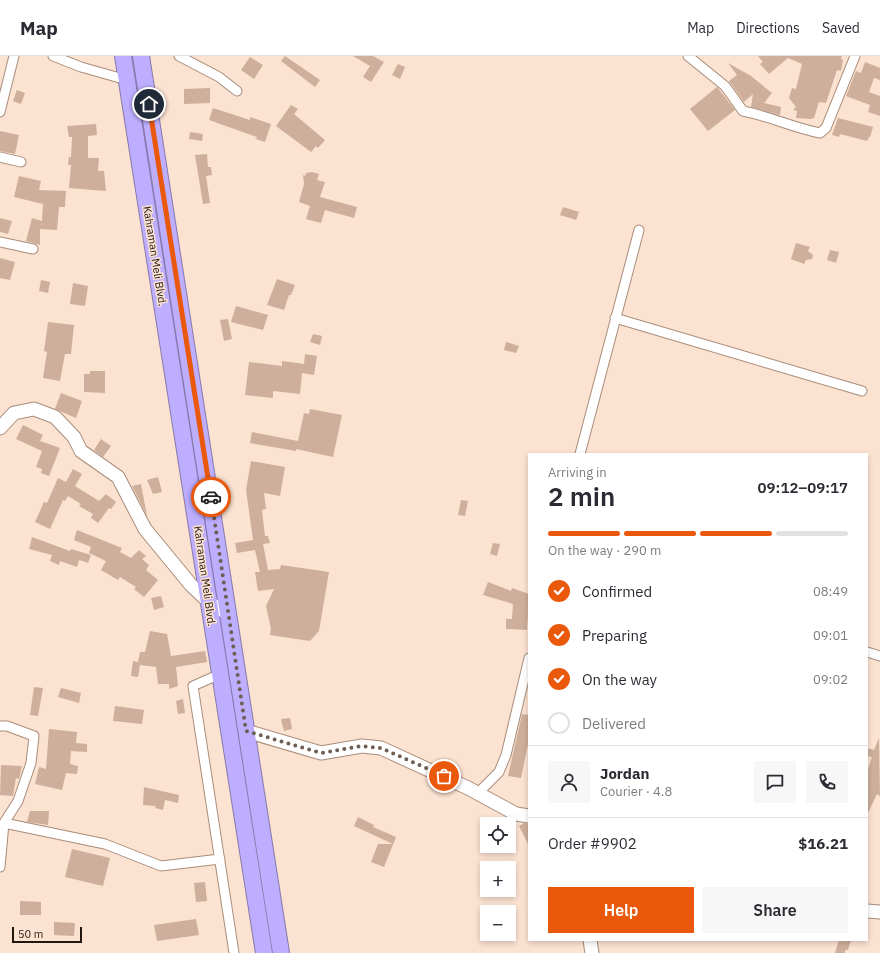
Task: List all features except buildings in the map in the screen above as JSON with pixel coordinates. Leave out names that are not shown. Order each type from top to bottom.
[{"type":"highway","name":"Kahraman Meli Blvd.","points":[[123,56],[264,953]]},
{"type":"highway","name":"Kahraman Meli Blvd.","points":[[144,58],[281,953]]},
{"type":"street","points":[[0,112],[2,95],[14,56]]},
{"type":"street","points":[[53,56],[81,67],[127,80]]},
{"type":"street","points":[[179,56],[219,77],[237,91]]},
{"type":"street","points":[[688,56],[725,86],[743,111],[820,133],[826,128],[855,56]]},
{"type":"street","points":[[0,157],[21,162]]},
{"type":"street","points":[[580,453],[638,230]]},
{"type":"street","points":[[0,242],[33,249]]},
{"type":"street","points":[[615,318],[862,391]]},
{"type":"street","points":[[0,428],[14,413],[34,409],[55,417],[74,437],[81,451],[118,476],[145,529],[192,585],[210,603],[228,614]]},
{"type":"street","points":[[868,652],[880,656]]},
{"type":"street","points":[[478,793],[499,772],[506,755],[528,662]]},
{"type":"street","points":[[220,674],[193,686],[234,953]]},
{"type":"street","points":[[0,726],[7,726],[34,736],[31,763],[18,801],[4,823],[0,867]]},
{"type":"street","points":[[246,731],[321,753],[362,746],[381,748],[478,793],[516,814],[528,816]]},
{"type":"street","points":[[4,823],[105,844],[161,866],[220,859]]},
{"type":"street","points":[[868,911],[880,912]]},
{"type":"street","points":[[590,941],[592,953]]},
{"type":"way so far","points":[[211,497],[246,731],[321,753],[334,752],[362,746],[381,748],[444,776]]},
{"type":"route","points":[[149,104],[211,497]]}]
